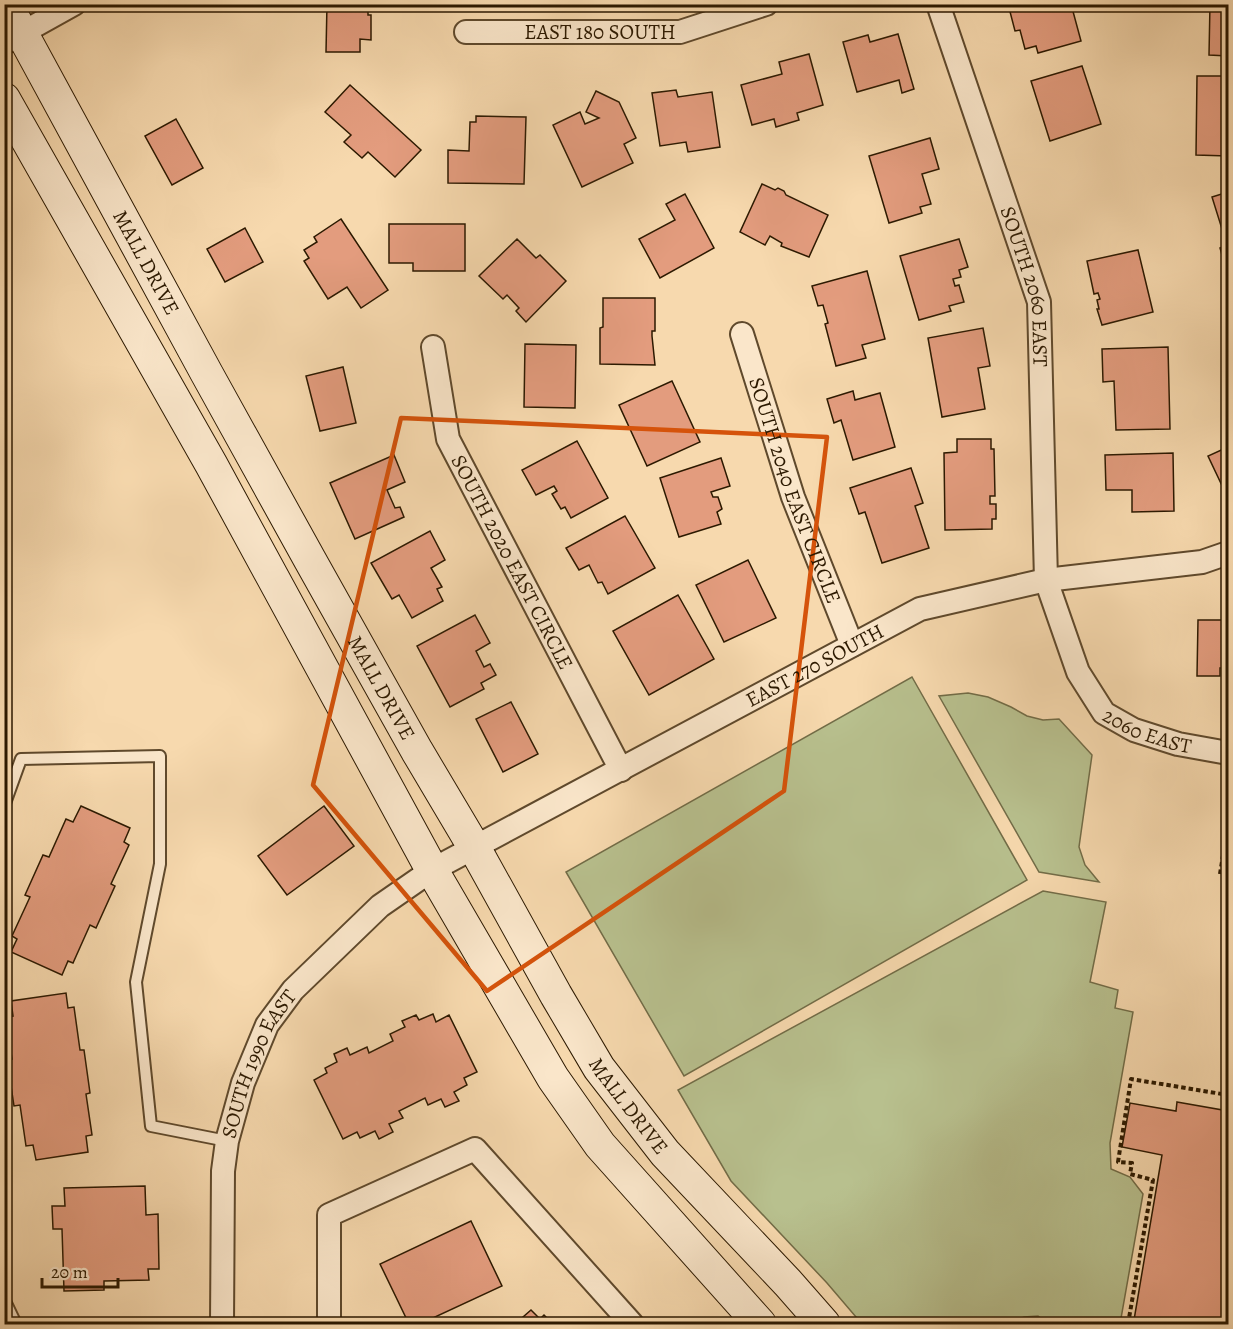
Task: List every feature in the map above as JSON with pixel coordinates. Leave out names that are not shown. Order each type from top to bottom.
[{"type":"main road","name":"MALL DRIVE","points":[[6,4],[13,38],[95,170],[417,751],[599,1068],[665,1153],[824,1324]]},
{"type":"main road","name":"MALL DRIVE","points":[[4,99],[211,464],[432,870],[552,1078],[600,1145],[760,1324]]},
{"type":"street","points":[[13,38],[74,4]]},
{"type":"street","name":"EAST 180 SOUTH","points":[[466,32],[680,32],[766,4]]},
{"type":"street","name":"SOUTH 2060 EAST","points":[[938,4],[1039,302],[1046,580]]},
{"type":"street","name":"SOUTH 2040 EAST CIRCLE","points":[[742,333],[793,497],[852,645]]},
{"type":"street","name":"SOUTH 2020 EAST CIRCLE","points":[[433,347],[448,439],[621,770]]},
{"type":"street","name":"EAST 270 SOUTH","points":[[432,870],[920,609],[1046,580],[1202,562],[1228,552]]},
{"type":"street","name":"2060 EAST","points":[[1046,580],[1078,672],[1104,713],[1134,730],[1179,744],[1228,753]]},
{"type":"street","name":"SOUTH 1990 EAST","points":[[222,1324],[223,1171],[243,1083],[267,1025],[293,990],[380,906],[432,870]]},
{"type":"street","points":[[328,1324],[329,1215],[475,1149],[632,1324]]},
{"type":"lane","points":[[4,806],[21,759],[160,756],[160,864],[136,982],[151,1126],[228,1141]]},
{"type":"lane","points":[[4,1299],[16,1324]]},
{"type":"path","points":[[1220,874],[1226,837]]},
{"type":"path","points":[[1128,1324],[1153,1180],[1130,1174],[1132,1163],[1118,1162],[1131,1079],[1228,1095]]},
{"type":"highlighted area","points":[[401,418],[827,437],[784,791],[487,991],[313,785]]},
{"type":"green space","points":[[912,677],[1027,880],[684,1076],[566,872]]},
{"type":"green space","points":[[968,693],[988,697],[1027,716],[1043,720],[1059,719],[1092,755],[1079,847],[1085,865],[1099,882],[1039,872],[939,696]]},
{"type":"green space","points":[[1043,891],[1106,902],[1090,982],[1118,990],[1115,1008],[1133,1012],[1110,1143],[1111,1169],[1130,1177],[1143,1194],[1120,1324],[1049,1324],[1038,1316],[1024,1317],[1009,1324],[862,1324],[827,1283],[731,1181],[678,1090]]},
{"type":"building","points":[[327,4],[375,4],[375,10],[368,10],[368,15],[371,15],[371,40],[360,39],[360,52],[326,52]]},
{"type":"building","points":[[1008,4],[1071,4],[1081,41],[1038,53],[1036,46],[1025,49],[1020,30],[1015,31]]},
{"type":"building","points":[[1210,4],[1228,4],[1228,56],[1209,55]]},
{"type":"building","points":[[898,34],[914,89],[902,93],[899,80],[857,92],[843,42],[868,35],[870,42]]},
{"type":"building","points":[[809,54],[823,105],[797,113],[799,120],[776,127],[774,119],[752,125],[741,85],[782,74],[779,62]]},
{"type":"building","points":[[1082,66],[1101,124],[1050,141],[1031,81]]},
{"type":"building","points":[[1197,76],[1228,76],[1228,156],[1196,155]]},
{"type":"building","points":[[350,85],[421,150],[395,177],[368,152],[362,158],[344,142],[351,135],[325,112]]},
{"type":"building","points":[[676,90],[678,97],[712,92],[720,147],[688,152],[686,142],[660,146],[652,93]]},
{"type":"building","points":[[596,91],[619,102],[636,138],[624,144],[633,163],[582,187],[553,125],[580,112],[585,124],[599,118],[586,112]]},
{"type":"building","points":[[476,116],[526,117],[524,184],[448,183],[448,150],[469,151],[470,122],[476,122]]},
{"type":"building","points":[[176,119],[203,168],[172,185],[145,136]]},
{"type":"building","points":[[930,138],[939,169],[922,174],[931,204],[920,207],[922,213],[889,223],[869,156]]},
{"type":"building","points":[[762,184],[775,190],[778,188],[786,195],[828,215],[809,257],[781,246],[782,243],[770,236],[765,245],[740,232]]},
{"type":"building","points":[[1228,192],[1228,276],[1220,248],[1227,245],[1212,197]]},
{"type":"building","points":[[685,194],[714,248],[660,278],[639,239],[675,220],[666,204]]},
{"type":"building","points":[[341,219],[388,290],[361,308],[347,287],[328,299],[304,261],[309,258],[304,250],[317,242],[314,237]]},
{"type":"building","points":[[389,224],[465,224],[465,271],[413,271],[413,263],[389,263]]},
{"type":"building","points":[[245,228],[263,262],[225,282],[207,249]]},
{"type":"building","points":[[517,239],[536,258],[540,255],[566,281],[526,322],[516,311],[519,308],[507,295],[503,299],[479,276]]},
{"type":"building","points":[[959,239],[968,267],[959,270],[961,277],[953,279],[955,286],[959,285],[964,302],[949,306],[951,311],[919,320],[900,256]]},
{"type":"building","points":[[1138,250],[1153,312],[1102,325],[1097,309],[1099,309],[1097,300],[1100,299],[1098,293],[1094,294],[1087,261]]},
{"type":"building","points":[[867,271],[885,339],[862,345],[866,358],[836,366],[825,324],[828,323],[823,305],[818,306],[812,286]]},
{"type":"building","points":[[603,298],[655,298],[655,331],[652,331],[652,336],[655,365],[600,364]]},
{"type":"building","points":[[983,328],[990,366],[978,368],[985,409],[942,417],[928,338]]},
{"type":"building","points":[[525,344],[576,345],[575,408],[524,407]]},
{"type":"building","points":[[1168,347],[1170,429],[1116,430],[1114,381],[1103,382],[1102,349]]},
{"type":"building","points":[[343,367],[356,423],[320,431],[306,376]]},
{"type":"building","points":[[672,381],[700,442],[647,466],[619,405]]},
{"type":"building","points":[[853,391],[855,400],[880,393],[895,447],[853,460],[841,420],[834,423],[827,399]]},
{"type":"building","points":[[957,439],[991,439],[991,449],[994,449],[995,496],[990,496],[990,504],[996,504],[996,519],[992,519],[992,529],[945,530],[944,453],[957,452]]},
{"type":"building","points":[[577,441],[608,498],[571,518],[565,507],[561,509],[552,494],[557,491],[554,486],[536,495],[522,470]]},
{"type":"building","points":[[1228,447],[1228,492],[1226,494],[1208,456]]},
{"type":"building","points":[[1173,453],[1174,511],[1132,512],[1132,490],[1106,490],[1105,455]]},
{"type":"building","points":[[394,455],[405,482],[387,490],[395,508],[400,507],[404,517],[355,539],[330,483]]},
{"type":"building","points":[[721,458],[730,486],[711,492],[713,497],[718,497],[722,509],[717,512],[721,524],[679,537],[660,478]]},
{"type":"building","points":[[911,468],[923,503],[915,506],[929,548],[882,563],[865,512],[859,514],[850,488]]},
{"type":"building","points":[[625,516],[655,568],[608,594],[602,582],[598,583],[589,565],[579,570],[566,548]]},
{"type":"building","points":[[430,531],[445,560],[431,568],[442,587],[437,589],[443,601],[412,618],[399,595],[392,599],[371,563]]},
{"type":"building","points":[[748,560],[776,618],[724,642],[696,585]]},
{"type":"building","points":[[678,595],[714,659],[649,695],[613,631]]},
{"type":"building","points":[[475,615],[490,643],[476,651],[484,667],[490,664],[496,675],[481,683],[484,689],[450,707],[417,646]]},
{"type":"building","points":[[1198,620],[1228,620],[1228,668],[1220,668],[1220,676],[1197,676]]},
{"type":"building","points":[[511,702],[538,754],[503,772],[476,719]]},
{"type":"building","points":[[81,806],[130,828],[124,842],[129,845],[111,884],[115,886],[96,928],[90,925],[73,963],[68,961],[62,975],[11,952],[17,939],[12,936],[30,897],[25,895],[43,855],[49,857],[66,819],[73,822]]},
{"type":"building","points":[[324,806],[354,846],[287,895],[258,856]]},
{"type":"building","points":[[66,993],[68,1008],[74,1007],[80,1050],[84,1050],[90,1093],[86,1094],[92,1135],[86,1136],[88,1152],[36,1160],[33,1145],[26,1146],[20,1105],[14,1106],[7,1059],[12,1059],[6,1017],[13,1016],[11,1001]]},
{"type":"building","points":[[433,1014],[436,1022],[449,1015],[477,1072],[464,1078],[467,1085],[454,1092],[459,1101],[445,1107],[441,1099],[428,1105],[425,1098],[399,1111],[403,1118],[389,1124],[393,1132],[379,1139],[375,1131],[360,1138],[357,1132],[343,1139],[314,1080],[327,1073],[325,1068],[337,1062],[334,1054],[347,1048],[350,1055],[367,1047],[369,1053],[393,1041],[390,1034],[405,1027],[402,1021],[416,1015],[419,1020]]},
{"type":"building","points":[[1177,1102],[1228,1111],[1228,1324],[1156,1324],[1134,1320],[1162,1155],[1122,1147],[1130,1103],[1176,1111]]},
{"type":"building","points":[[145,1186],[146,1215],[158,1214],[159,1269],[148,1269],[149,1280],[104,1281],[104,1290],[64,1291],[62,1229],[53,1229],[52,1206],[65,1206],[64,1188]]},
{"type":"building","points":[[471,1221],[502,1286],[420,1324],[409,1324],[380,1264]]},
{"type":"building","points":[[531,1310],[540,1319],[544,1315],[553,1324],[515,1324]]}]
